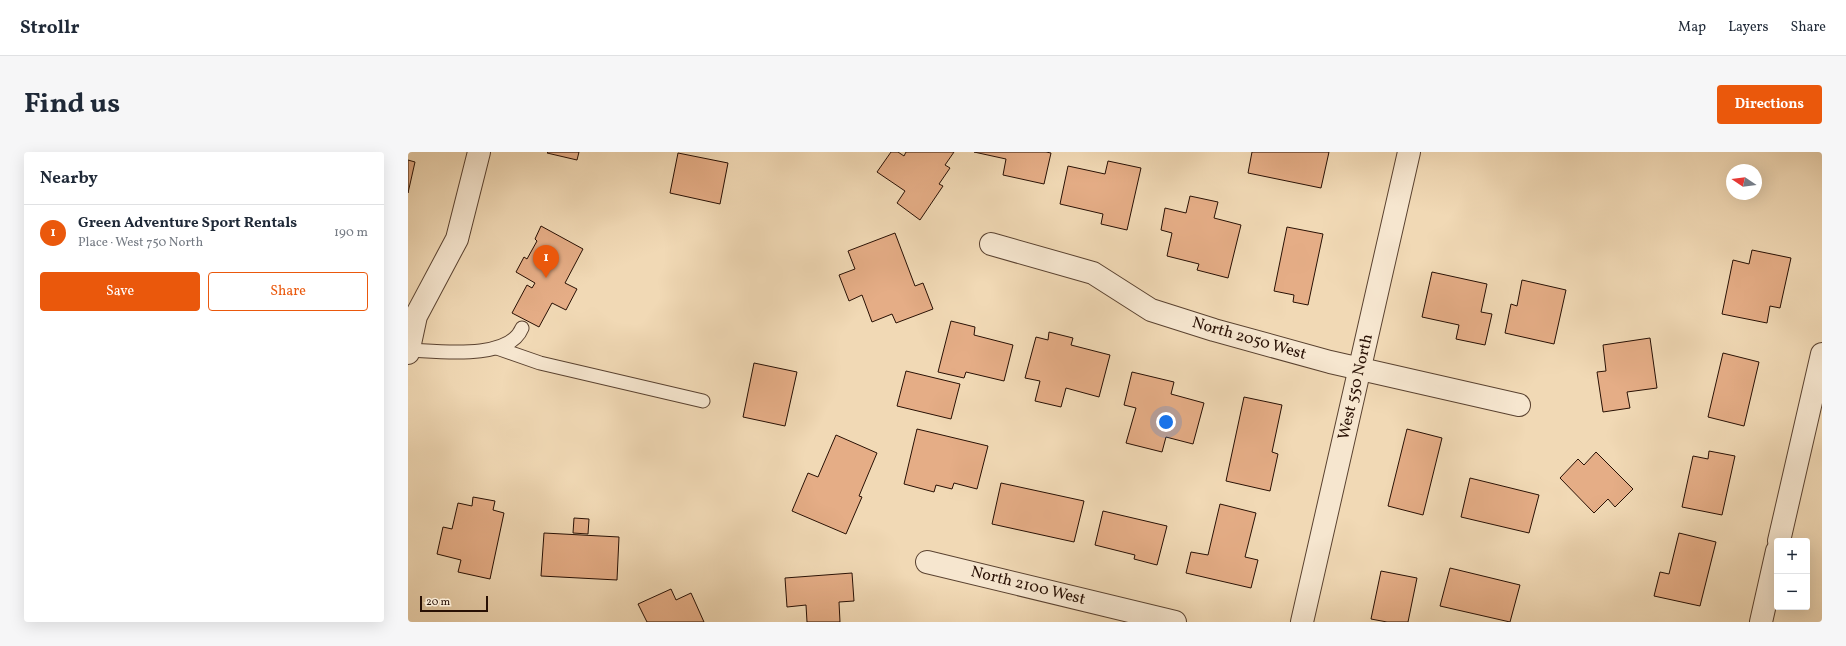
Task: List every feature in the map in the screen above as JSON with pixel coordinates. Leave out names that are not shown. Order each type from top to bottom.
[{"type":"street","points":[[408,352],[416,316],[458,239],[479,152]]},
{"type":"street","name":"West 550 North","points":[[1302,622],[1361,369],[1409,152]]},
{"type":"street","name":"North 2050 West","points":[[991,244],[1093,273],[1151,310],[1214,330],[1332,363],[1519,406]]},
{"type":"street","points":[[1780,538],[1822,354]]},
{"type":"street","name":"North 2100 West","points":[[927,562],[1175,622]]},
{"type":"street","points":[[1761,622],[1774,564]]},
{"type":"lane","points":[[408,352],[464,352],[497,348],[509,343],[519,336],[522,328]]},
{"type":"lane","points":[[497,348],[540,363],[703,401]]},
{"type":"building","points":[[579,152],[577,160],[547,153]]},
{"type":"building","points":[[891,152],[898,152],[904,156],[906,152],[954,152],[945,165],[950,168],[939,184],[943,186],[920,220],[897,203],[905,191],[877,172]]},
{"type":"building","points":[[974,152],[1051,153],[1044,184],[1003,175],[1006,159]]},
{"type":"building","points":[[1252,152],[1329,152],[1321,188],[1248,173]]},
{"type":"building","points":[[678,153],[728,163],[720,204],[670,193]]},
{"type":"building","points":[[408,160],[415,162],[408,193]]},
{"type":"building","points":[[1108,161],[1141,168],[1127,230],[1101,224],[1103,214],[1060,204],[1068,166],[1105,174]]},
{"type":"building","points":[[1190,196],[1218,202],[1214,218],[1241,225],[1228,278],[1197,270],[1199,264],[1167,256],[1172,233],[1161,230],[1165,208],[1186,213]]},
{"type":"building","points":[[541,226],[583,249],[565,283],[577,289],[566,310],[552,303],[539,327],[512,313],[527,285],[532,288],[535,283],[516,272],[524,257],[527,259],[537,241],[535,239]]},
{"type":"building","points":[[1287,227],[1323,234],[1308,305],[1293,302],[1294,295],[1274,291]]},
{"type":"building","points":[[895,233],[915,286],[923,283],[933,309],[896,323],[892,314],[872,322],[862,295],[849,301],[839,275],[855,269],[848,251]]},
{"type":"building","points":[[1752,250],[1791,258],[1780,308],[1770,306],[1767,323],[1722,314],[1733,260],[1749,264]]},
{"type":"building","points":[[1432,272],[1487,284],[1481,312],[1492,314],[1485,345],[1456,339],[1459,325],[1422,317]]},
{"type":"building","points":[[1522,280],[1566,290],[1554,344],[1505,333],[1511,304],[1517,306]]},
{"type":"building","points":[[951,321],[975,327],[974,335],[1013,345],[1004,381],[966,372],[964,378],[938,372]]},
{"type":"building","points":[[1049,332],[1073,338],[1071,345],[1110,355],[1099,397],[1066,388],[1061,407],[1035,401],[1040,381],[1025,378],[1036,337],[1048,340]]},
{"type":"building","points":[[1650,338],[1657,388],[1627,392],[1630,408],[1603,412],[1597,372],[1606,371],[1603,345]]},
{"type":"building","points":[[1723,353],[1759,362],[1744,426],[1708,417]]},
{"type":"building","points":[[754,363],[797,372],[785,426],[743,417]]},
{"type":"building","points":[[906,371],[960,384],[951,419],[897,406]]},
{"type":"building","points":[[1132,372],[1174,382],[1171,394],[1204,403],[1193,444],[1166,437],[1162,452],[1126,443],[1136,408],[1124,405]]},
{"type":"building","points":[[1244,397],[1282,405],[1272,452],[1278,454],[1270,491],[1226,481]]},
{"type":"building","points":[[917,429],[988,446],[977,489],[954,483],[952,489],[936,485],[934,492],[904,484]]},
{"type":"building","points":[[1407,429],[1442,438],[1423,515],[1388,506]]},
{"type":"building","points":[[836,435],[877,453],[859,496],[862,497],[846,534],[792,511],[808,473],[818,477]]},
{"type":"building","points":[[1709,451],[1735,456],[1722,515],[1682,507],[1693,456],[1708,459]]},
{"type":"building","points":[[1596,452],[1633,489],[1615,507],[1608,499],[1594,513],[1560,478],[1578,459],[1584,465]]},
{"type":"building","points":[[1470,478],[1539,495],[1529,533],[1461,517]]},
{"type":"building","points":[[1001,483],[1084,501],[1074,542],[992,524]]},
{"type":"building","points":[[473,497],[495,501],[493,510],[504,513],[490,579],[458,572],[461,560],[437,554],[443,527],[452,529],[458,503],[472,506]]},
{"type":"building","points":[[1220,504],[1256,513],[1245,557],[1258,560],[1251,588],[1186,573],[1191,552],[1208,555]]},
{"type":"building","points":[[1103,511],[1167,526],[1157,565],[1134,559],[1135,555],[1095,545]]},
{"type":"building","points":[[574,518],[589,519],[588,534],[573,533]]},
{"type":"building","points":[[544,533],[619,537],[617,580],[541,576]]},
{"type":"building","points":[[1679,533],[1716,542],[1700,606],[1654,596],[1660,572],[1669,574]]},
{"type":"building","points":[[1450,568],[1520,585],[1510,622],[1440,606]]},
{"type":"building","points":[[1381,571],[1417,578],[1408,622],[1387,622],[1371,619]]},
{"type":"building","points":[[852,573],[854,601],[839,602],[840,622],[807,622],[806,605],[787,607],[785,578]]},
{"type":"building","points":[[671,589],[676,600],[691,593],[704,622],[647,622],[638,604]]},
{"type":"place","name":"Green Adventure Sport Rentals","points":[[546,278]]}]
